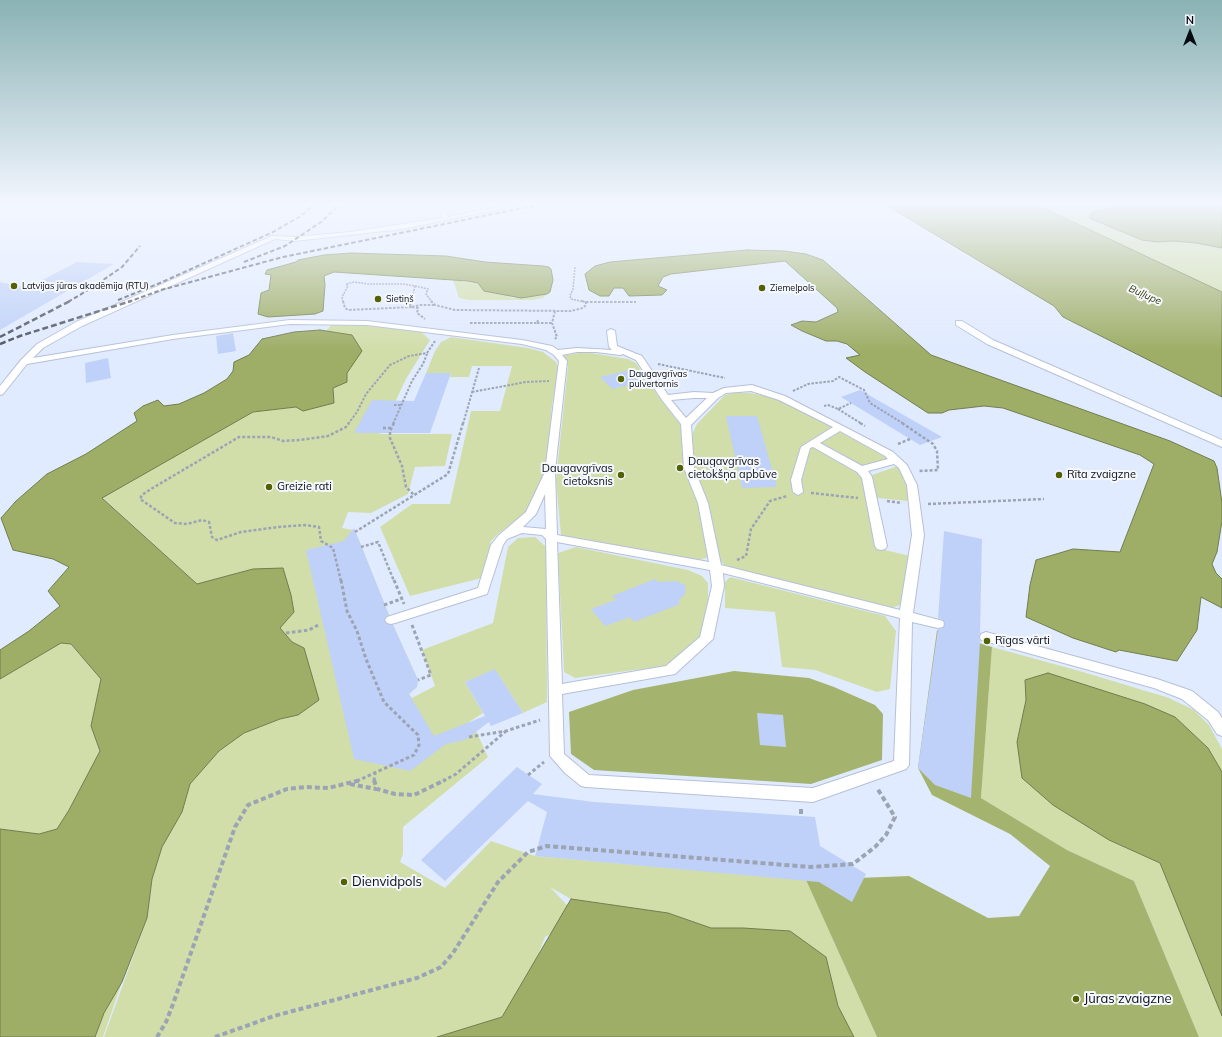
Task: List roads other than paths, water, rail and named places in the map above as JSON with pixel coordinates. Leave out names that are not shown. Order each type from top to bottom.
[{"type":"lane","points":[[0,392],[24,362],[40,346],[79,324],[237,253]]},
{"type":"lane","points":[[24,362],[173,337],[290,322],[367,323],[522,342],[553,350],[596,350],[629,354]]},
{"type":"lane","points":[[959,323],[990,342],[1222,444]]},
{"type":"lane","points":[[556,690],[670,670],[706,639],[718,586],[716,567],[703,503],[689,468],[686,424],[665,398],[639,358],[613,347],[611,331]]},
{"type":"lane","points":[[553,350],[564,361],[550,471],[557,756],[570,769],[586,781],[813,795],[901,765],[906,615],[918,535],[912,485],[903,467],[889,454],[840,427],[782,398],[752,388],[724,391],[715,396],[686,424]]},
{"type":"lane","points":[[665,398],[694,395],[715,396]]},
{"type":"lane","points":[[798,492],[796,480],[806,447],[840,427]]},
{"type":"lane","points":[[813,443],[861,470],[867,477],[881,546]]},
{"type":"lane","points":[[861,470],[895,460]]},
{"type":"lane","points":[[391,620],[483,591],[497,545],[503,537],[531,514],[550,471]]},
{"type":"lane","points":[[503,537],[520,530],[545,532],[552,538],[716,567],[938,624]]},
{"type":"lane","points":[[986,637],[1157,684],[1187,695],[1213,716],[1222,730]]},
{"type":"water","points":[[363,253],[446,256],[485,262],[543,266],[551,269],[553,280],[550,292],[547,294],[521,298],[484,291],[478,283],[468,281],[334,272],[324,276],[325,285],[323,311],[315,314],[268,317],[258,314],[261,293],[269,290],[271,275],[265,274],[267,270],[296,262],[298,260],[324,255]]},
{"type":"water","points":[[708,253],[806,254],[823,260],[931,355],[1170,441],[1214,461],[1217,468],[1222,503],[1222,521],[1217,552],[1212,564],[1216,573],[1222,579],[1222,608],[1201,597],[1197,630],[1177,661],[1119,650],[1116,652],[1073,638],[1026,617],[1030,585],[1036,560],[1073,549],[1120,552],[1154,464],[1140,455],[1003,408],[984,406],[949,410],[942,413],[928,413],[846,358],[860,355],[847,344],[837,341],[826,341],[791,325],[802,321],[816,322],[838,312],[837,308],[785,261],[671,274],[663,277],[658,286],[667,290],[662,295],[629,296],[623,288],[614,288],[609,296],[600,296],[589,290],[585,274],[595,266],[610,262]]},
{"type":"water","name":"Buļļupe","points":[[966,253],[1140,253],[1222,292],[1222,397],[1063,317],[1054,306]]},
{"type":"water","points":[[320,330],[352,335],[362,351],[347,373],[347,382],[333,388],[334,403],[303,411],[296,407],[253,412],[102,498],[197,584],[253,569],[283,568],[291,595],[294,612],[280,628],[292,642],[304,648],[319,700],[298,715],[280,719],[244,733],[219,751],[190,784],[182,812],[162,847],[152,879],[147,918],[122,982],[104,1013],[95,1037],[0,1037],[0,829],[39,834],[57,829],[69,810],[100,751],[91,726],[101,679],[71,644],[61,643],[0,679],[0,650],[29,631],[60,606],[48,591],[69,567],[53,559],[13,550],[1,518],[16,501],[47,474],[86,454],[137,421],[134,413],[143,406],[158,400],[164,406],[179,404],[204,393],[227,379],[233,371],[234,362],[249,355],[262,339],[294,332]]},
{"type":"water","points":[[1048,673],[1145,704],[1175,717],[1208,748],[1222,772],[1222,1016],[1160,863],[1109,840],[1053,805],[1022,778],[1017,742],[1026,700],[1025,680]]},
{"type":"water","points":[[571,899],[668,913],[711,928],[743,928],[790,931],[826,957],[838,1006],[854,1037],[437,1037],[502,1017]]},
{"type":"railway","points":[[68,302],[122,267],[134,253]]},
{"type":"railway","points":[[118,300],[226,253]]},
{"type":"railway","points":[[244,262],[266,253]]},
{"type":"railway","points":[[163,290],[301,253]]},
{"type":"railway","points":[[163,290],[167,288]]},
{"type":"railway","points":[[129,302],[163,290]]},
{"type":"railway","points":[[0,337],[70,301]]},
{"type":"railway","points":[[0,344],[20,336],[129,302]]},
{"type":"place","name":"Latvijas jūras akadēmija (RTU)","points":[[14,286]]},
{"type":"place","name":"Ziemeļpols","points":[[762,288]]},
{"type":"place","name":"Sietiņš","points":[[378,299]]},
{"type":"place","name":"Daugavgrīvas pulvertornis","points":[[621,379]]},
{"type":"place","name":"Daugavgrīvas cietokšņa apbūve","points":[[680,468]]},
{"type":"place","name":"Daugavgrīvas cietoksnis","points":[[621,475]]},
{"type":"place","name":"Rīta zvaigzne","points":[[1059,475]]},
{"type":"place","name":"Greizie rati","points":[[269,487]]},
{"type":"place","name":"Rīgas vārti","points":[[987,641]]},
{"type":"place","name":"Dienvidpols","points":[[344,882]]},
{"type":"place","name":"Jūras zvaigzne","points":[[1076,999]]}]
